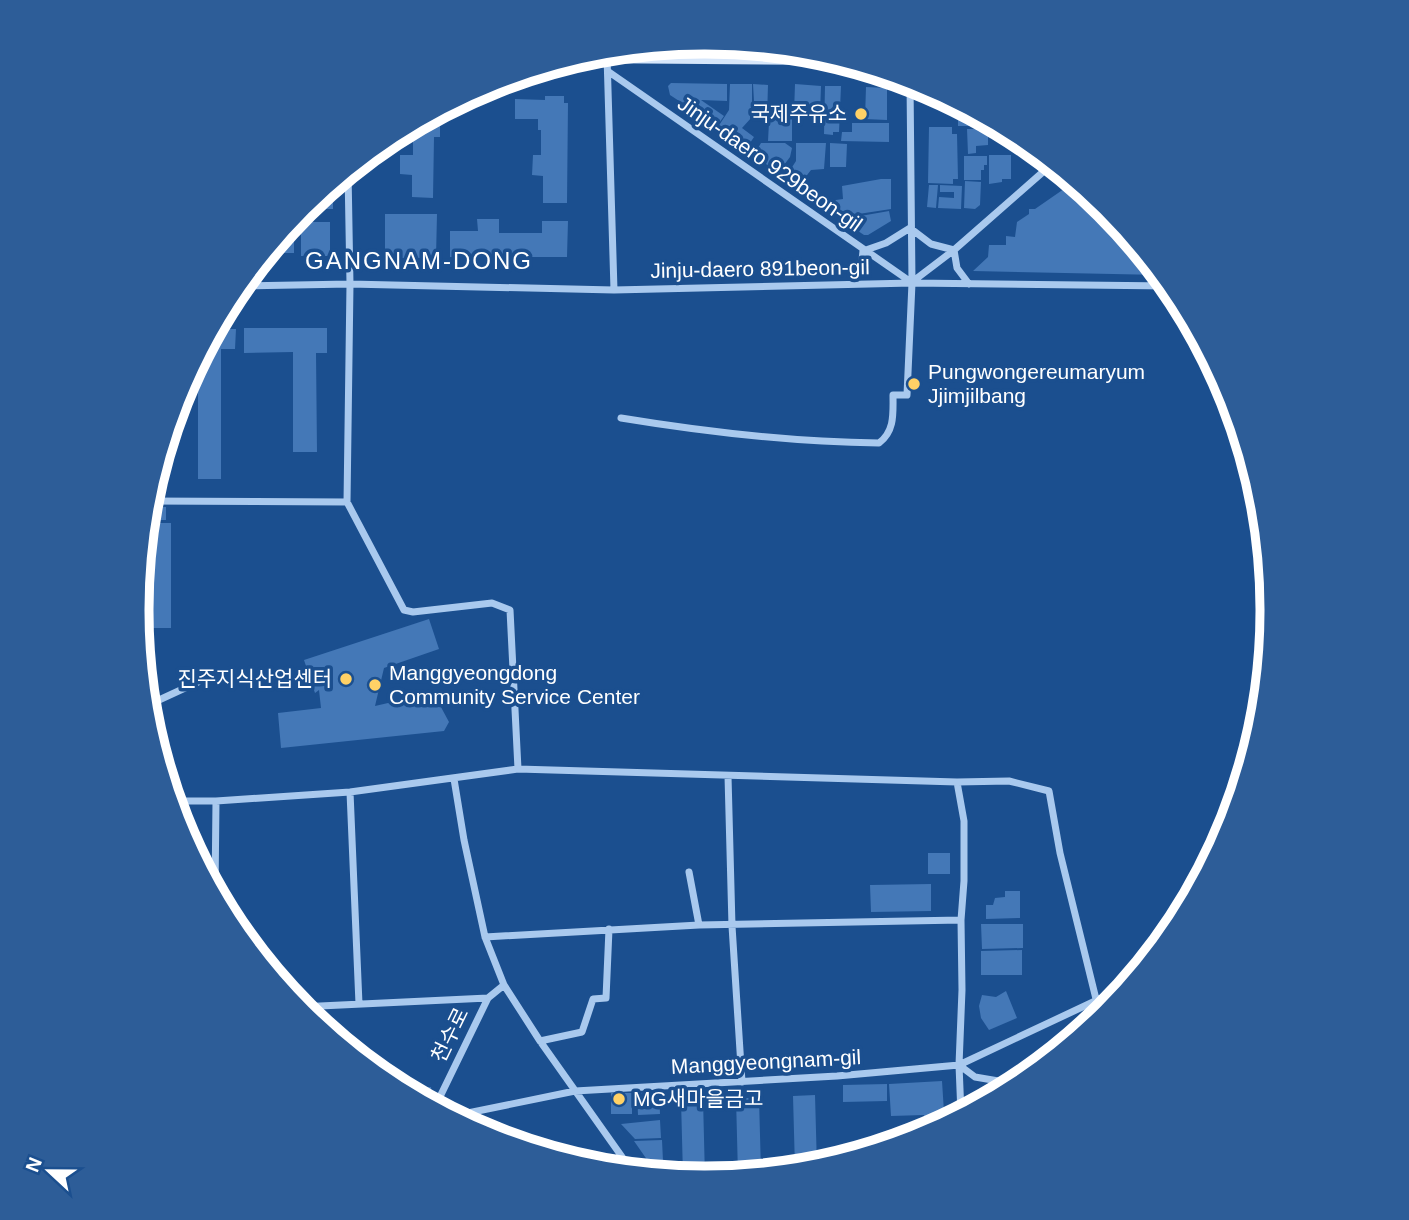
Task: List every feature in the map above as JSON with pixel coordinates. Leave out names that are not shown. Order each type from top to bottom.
[{"type":"street","points":[[667,55],[756,57]]},
{"type":"street","points":[[608,63],[614,289]]},
{"type":"street","name":"Jinju-daero 929beon-gil","points":[[609,72],[912,283]]},
{"type":"street","points":[[621,418],[678,427],[766,435],[803,442],[879,443],[888,437],[892,423],[893,395],[907,395],[912,283],[910,94]]},
{"type":"street","points":[[912,283],[1045,170]]},
{"type":"street","points":[[348,184],[351,284],[347,502],[404,610],[413,612],[492,603],[510,610],[518,769]]},
{"type":"street","points":[[855,284],[861,269],[863,251],[886,243],[910,228]]},
{"type":"street","points":[[910,228],[931,244],[954,250]]},
{"type":"street","points":[[954,250],[957,268],[968,284]]},
{"type":"street","name":"Jinju-daero 891beon-gil","points":[[254,286],[351,284],[614,289],[912,283],[1156,286]]},
{"type":"street","points":[[159,501],[347,502]]},
{"type":"street","points":[[157,701],[198,682]]},
{"type":"street","points":[[183,801],[350,792],[518,769],[957,782],[1009,781],[1049,791],[1060,853],[1096,999]]},
{"type":"street","points":[[728,776],[732,926],[741,1082]]},
{"type":"street","points":[[454,779],[485,937],[505,985],[540,1041],[624,1160]]},
{"type":"street","points":[[957,782],[964,821],[961,1102]]},
{"type":"street","points":[[350,792],[359,1004]]},
{"type":"street","points":[[215,873],[216,801]]},
{"type":"street","points":[[689,872],[699,925]]},
{"type":"street","points":[[485,937],[699,925],[961,920]]},
{"type":"street","points":[[540,1041],[582,1032],[593,999],[606,998],[609,929]]},
{"type":"street","name":"천수로","points":[[440,1098],[488,998],[505,985]]},
{"type":"street","name":"Manggyeongnam-gil","points":[[469,1113],[575,1091],[837,1076],[959,1065],[1104,996]]},
{"type":"street","points":[[315,1006],[488,998]]},
{"type":"street","points":[[959,1065],[975,1077],[998,1081]]},
{"type":"building","points":[[671,83],[727,84],[727,101],[701,100],[724,116],[717,126],[670,95],[668,86]]},
{"type":"building","points":[[730,84],[752,84],[752,117],[742,128],[754,137],[746,149],[718,127],[729,110]]},
{"type":"building","points":[[753,84],[768,85],[767,118],[755,118]]},
{"type":"building","points":[[795,84],[821,86],[820,114],[794,113]]},
{"type":"building","points":[[825,86],[841,86],[839,132],[833,132],[833,135],[824,134]]},
{"type":"building","points":[[866,87],[887,88],[887,120],[865,119]]},
{"type":"building","points":[[545,96],[564,96],[564,103],[568,103],[567,203],[543,203],[543,176],[532,175],[533,155],[541,155],[538,119],[515,119],[515,99],[545,100]]},
{"type":"building","points":[[770,103],[792,104],[792,141],[768,141]]},
{"type":"building","points":[[958,116],[975,125],[975,126],[958,126]]},
{"type":"building","points":[[440,122],[440,137],[434,137],[433,198],[412,197],[412,175],[400,174],[400,155],[413,155],[413,138]]},
{"type":"building","points":[[852,123],[889,123],[889,142],[841,141],[842,132],[852,132]]},
{"type":"building","points":[[929,127],[952,127],[952,134],[957,134],[958,179],[953,179],[953,184],[928,183]]},
{"type":"building","points":[[967,129],[982,129],[993,136],[988,137],[988,145],[976,146],[976,153],[968,154]]},
{"type":"building","points":[[761,143],[785,143],[792,148],[790,157],[778,173],[754,155]]},
{"type":"building","points":[[796,143],[826,143],[824,169],[811,170],[800,184],[787,175],[796,161]]},
{"type":"building","points":[[830,143],[847,144],[846,167],[830,167]]},
{"type":"building","points":[[989,155],[1011,155],[1011,179],[989,184]]},
{"type":"building","points":[[964,156],[987,156],[987,165],[981,170],[981,180],[964,180]]},
{"type":"building","points":[[891,179],[891,209],[839,217],[828,211],[836,200],[843,199],[842,186]]},
{"type":"building","points":[[965,181],[981,182],[980,205],[975,209],[964,208]]},
{"type":"building","points":[[929,185],[938,185],[936,208],[927,207]]},
{"type":"building","points":[[940,185],[962,186],[961,209],[938,208],[939,197],[954,198],[954,192],[940,192]]},
{"type":"building","points":[[1066,188],[1097,217],[1147,275],[973,271],[988,257],[989,245],[1006,245],[1006,236],[1015,237],[1017,222],[1029,214],[1029,209],[1035,209]]},
{"type":"building","points":[[333,197],[333,209],[320,209]]},
{"type":"building","points":[[889,211],[891,221],[868,235],[858,231],[858,226],[849,225],[849,218]]},
{"type":"building","points":[[385,214],[437,214],[436,258],[385,258]]},
{"type":"building","points":[[477,219],[499,219],[499,233],[542,233],[542,221],[568,221],[567,257],[450,257],[450,231],[478,231]]},
{"type":"building","points":[[307,222],[330,222],[330,256],[301,256],[301,229]]},
{"type":"building","points":[[294,236],[294,253],[280,253]]},
{"type":"building","points":[[244,328],[327,328],[327,353],[316,353],[317,452],[293,452],[293,352],[244,353]]},
{"type":"building","points":[[225,329],[236,329],[235,349],[221,349],[221,479],[198,479],[198,382]]},
{"type":"building","points":[[158,507],[166,507],[166,520],[156,520]]},
{"type":"building","points":[[156,523],[171,523],[171,628],[150,628],[150,574]]},
{"type":"building","name":"진주지식산업센터","points":[[429,619],[439,649],[384,668],[375,706],[427,694],[435,696],[449,722],[444,731],[281,748],[278,713],[321,708],[319,690],[315,693],[304,660]]},
{"type":"building","points":[[928,853],[950,853],[950,874],[928,874]]},
{"type":"building","points":[[931,884],[931,911],[871,912],[870,885]]},
{"type":"building","points":[[1005,891],[1020,891],[1020,918],[986,919],[986,905],[993,905],[995,898],[1005,897]]},
{"type":"building","points":[[981,924],[1023,924],[1023,948],[982,949]]},
{"type":"building","points":[[1022,950],[1022,975],[981,975],[981,951]]},
{"type":"building","points":[[1006,991],[1017,1018],[989,1030],[981,1018],[979,1006],[982,995],[996,997]]},
{"type":"building","points":[[942,1081],[944,1111],[924,1120],[924,1115],[891,1116],[889,1084]]},
{"type":"building","points":[[887,1084],[887,1101],[843,1102],[843,1085]]},
{"type":"building","points":[[421,1087],[431,1087],[431,1093],[427,1091]]},
{"type":"building","points":[[659,1092],[660,1114],[638,1115],[637,1093]]},
{"type":"building","points":[[611,1093],[632,1093],[632,1114],[611,1114]]},
{"type":"building","points":[[815,1095],[817,1154],[795,1158],[793,1096]]},
{"type":"building","points":[[736,1098],[759,1098],[761,1163],[738,1165]]},
{"type":"building","points":[[703,1099],[705,1166],[683,1165],[681,1100]]},
{"type":"building","points":[[660,1120],[661,1138],[635,1139],[621,1124]]},
{"type":"building","points":[[662,1140],[663,1161],[649,1163],[634,1141]]},
{"type":"place","name":"국제주유소","points":[[861,114]]},
{"type":"place","name":"Pungwongereumaryum Jjimjilbang","points":[[914,384]]},
{"type":"place","name":"진주지식산업센터","points":[[346,679]]},
{"type":"place","name":"Manggyeongdong Community Service Center","points":[[375,685]]},
{"type":"place","name":"MG새마을금고","points":[[619,1099]]},
{"type":"district","name":"GANGNAM-DONG","points":[[418,261]]}]
